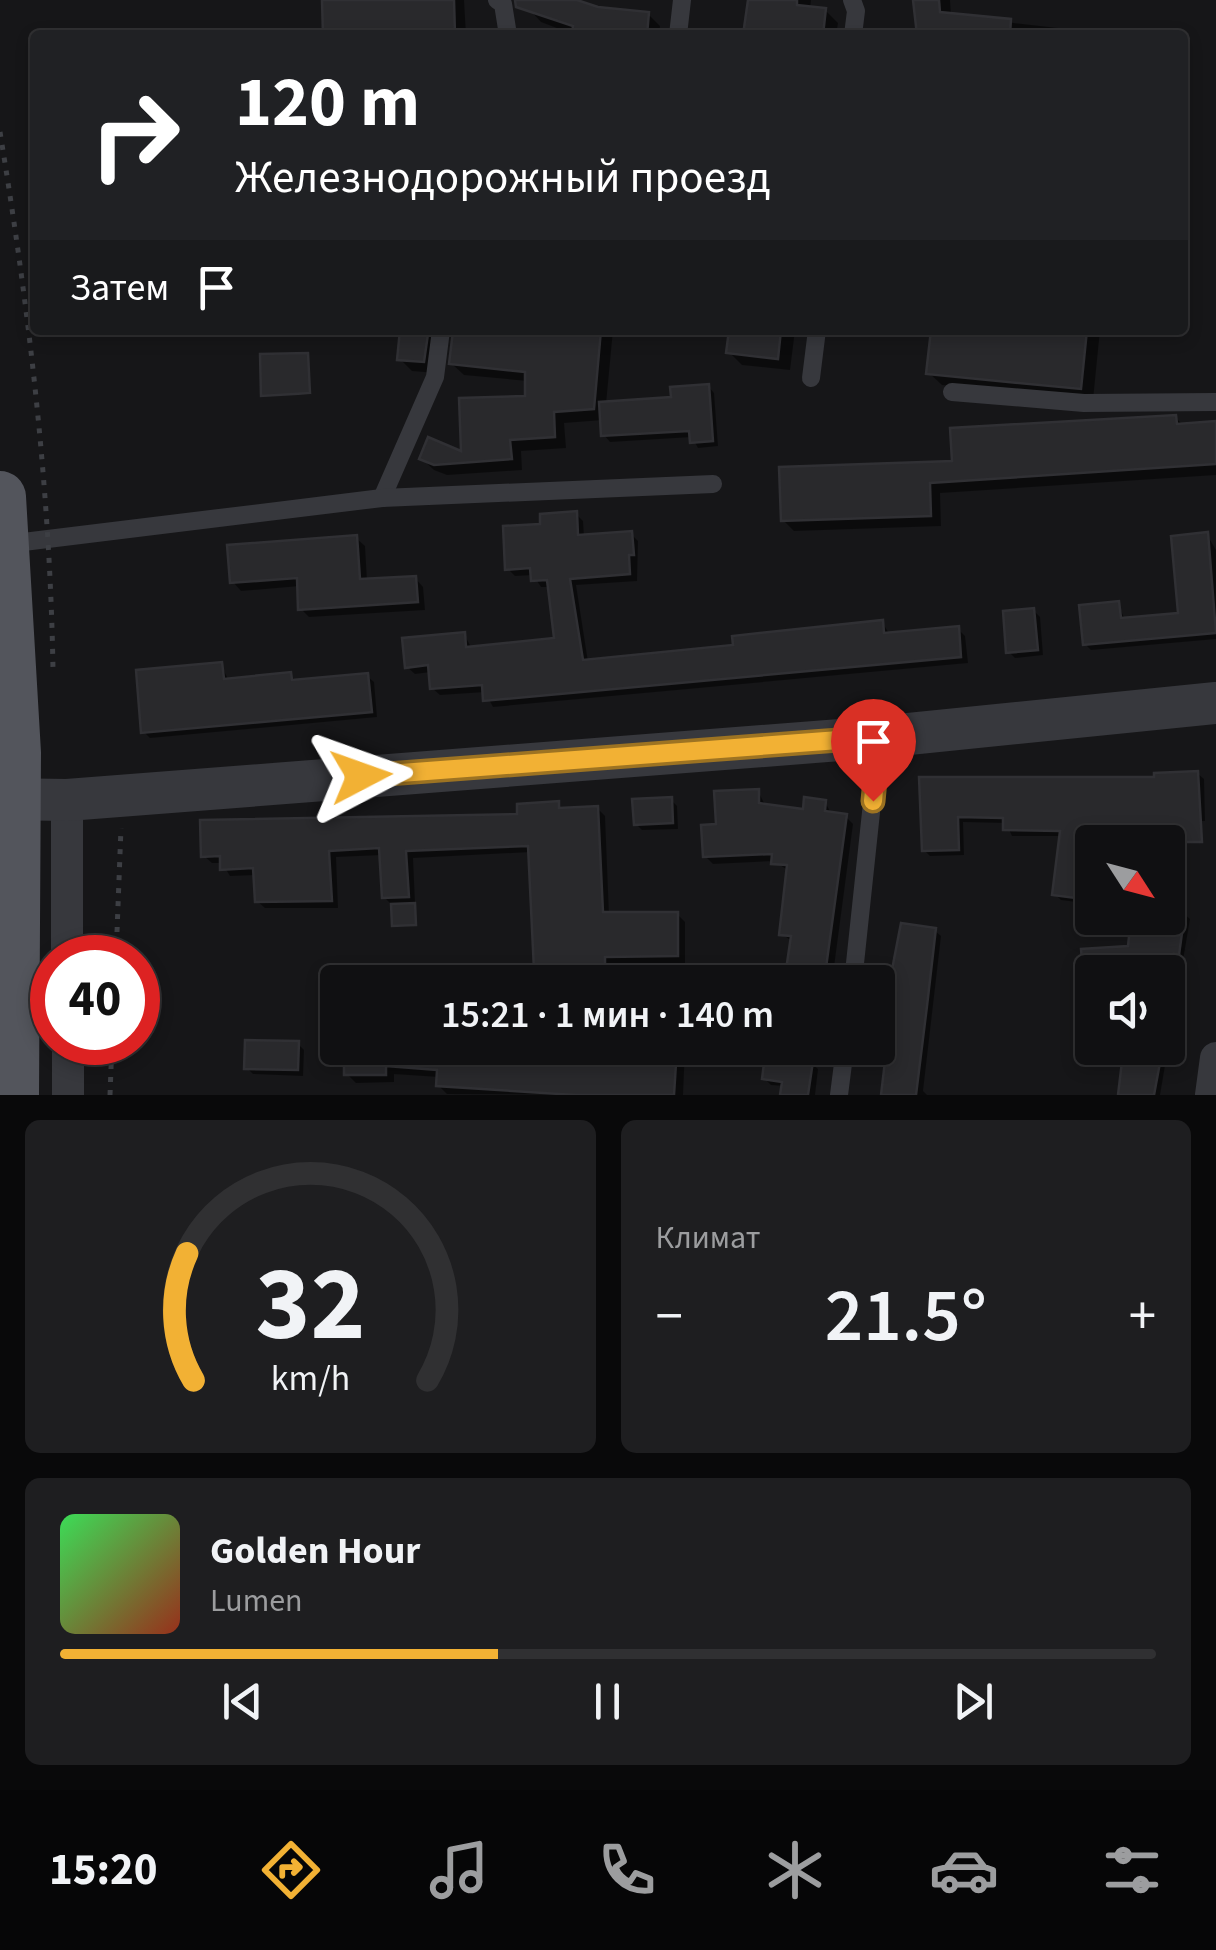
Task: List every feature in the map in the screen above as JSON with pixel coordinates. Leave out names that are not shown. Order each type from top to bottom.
[{"type":"main road","points":[[0,497],[15,753],[13,1095]]},
{"type":"street","points":[[0,799],[67,800],[1207,708]]},
{"type":"street","points":[[67,800],[68,935]]},
{"type":"street","points":[[1212,1095],[1216,1058]]},
{"type":"street","points":[[68,1065],[68,1095]]},
{"type":"lane","points":[[496,0],[503,4],[507,30]]},
{"type":"lane","points":[[679,30],[682,0]]},
{"type":"lane","points":[[852,0],[856,11],[854,30]]},
{"type":"lane","points":[[382,498],[435,378],[440,335]]},
{"type":"lane","points":[[810,378],[815,335]]},
{"type":"lane","points":[[952,392],[1084,403],[1216,402]]},
{"type":"lane","points":[[0,546],[382,498],[713,484]]},
{"type":"lane","points":[[855,965],[879,737]]},
{"type":"lane","points":[[838,1095],[842,1065]]},
{"type":"path","points":[[117,935],[122,795]]},
{"type":"path","points":[[110,1095],[111,1065]]},
{"type":"building","points":[[322,0],[454,0],[455,30],[323,30]]},
{"type":"building","points":[[515,0],[577,0],[598,7],[649,12],[647,30],[573,30],[573,26],[516,7]]},
{"type":"building","points":[[748,0],[797,0],[797,5],[826,8],[824,30],[744,30]]},
{"type":"building","points":[[913,0],[939,0],[940,12],[1011,19],[1010,30],[916,30]]},
{"type":"building","points":[[400,335],[428,335],[424,362],[397,360]]},
{"type":"building","points":[[453,335],[601,335],[594,409],[554,412],[555,437],[510,440],[512,459],[434,465],[419,459],[428,437],[461,451],[459,398],[525,396],[525,372],[449,364]]},
{"type":"building","points":[[728,335],[780,335],[778,359],[726,353]]},
{"type":"building","points":[[930,335],[1086,335],[1081,389],[926,374]]},
{"type":"building","points":[[308,353],[310,393],[261,396],[260,354]]},
{"type":"building","points":[[709,384],[713,441],[690,443],[689,431],[601,436],[599,402],[671,397],[670,387]]},
{"type":"building","points":[[1176,415],[1177,424],[1216,421],[1216,464],[930,483],[931,516],[781,521],[779,467],[952,461],[950,428]]},
{"type":"building","points":[[577,511],[578,535],[632,531],[634,555],[629,555],[630,574],[570,579],[583,660],[733,645],[732,636],[883,620],[884,633],[959,626],[961,657],[483,701],[482,685],[430,689],[428,665],[405,668],[402,638],[465,632],[466,647],[554,638],[547,580],[531,581],[530,568],[505,570],[503,526],[540,524],[540,514]]},
{"type":"building","points":[[1208,532],[1216,633],[1083,645],[1079,605],[1119,601],[1121,618],[1178,613],[1171,536]]},
{"type":"building","points":[[357,535],[360,579],[416,576],[418,602],[298,610],[297,578],[230,583],[227,545]]},
{"type":"building","points":[[1034,608],[1038,650],[1006,653],[1003,611]]},
{"type":"building","points":[[222,662],[224,679],[291,672],[292,680],[368,673],[372,712],[141,733],[136,670]]},
{"type":"building","points":[[1198,771],[1202,842],[1185,842],[1185,825],[1075,825],[1075,898],[1052,895],[1060,831],[1003,830],[1003,818],[958,817],[959,850],[922,851],[919,777],[1154,777],[1154,773]]},
{"type":"building","points":[[759,789],[759,803],[803,809],[804,797],[826,800],[825,811],[847,814],[826,965],[787,965],[791,936],[779,935],[787,865],[771,864],[772,854],[703,857],[701,825],[716,824],[714,791]]},
{"type":"building","points":[[672,797],[673,823],[634,825],[632,799]]},
{"type":"building","points":[[559,801],[559,808],[598,806],[603,912],[678,912],[678,956],[605,957],[605,965],[534,965],[528,846],[406,851],[409,897],[382,898],[379,848],[329,851],[332,901],[255,902],[253,868],[220,870],[220,856],[201,857],[200,820],[517,814],[517,804]]},
{"type":"building","points":[[415,903],[416,925],[392,926],[391,904]]},
{"type":"building","points":[[901,923],[936,928],[916,1095],[881,1095],[885,1065],[895,1065],[893,965]]},
{"type":"building","points":[[1129,935],[1182,935],[1179,955],[1082,955],[1081,949],[1128,946]]},
{"type":"building","points":[[245,1040],[299,1041],[298,1070],[244,1069]]},
{"type":"building","points":[[344,1065],[676,1065],[674,1095],[575,1095],[436,1086],[437,1070],[386,1066],[386,1075],[344,1075]]},
{"type":"building","points":[[764,1065],[812,1065],[808,1095],[780,1095],[782,1082],[762,1079]]},
{"type":"building","points":[[1122,1065],[1160,1065],[1154,1095],[1118,1095]]},
{"type":"route","points":[[361,776],[879,737],[873,801]]}]
